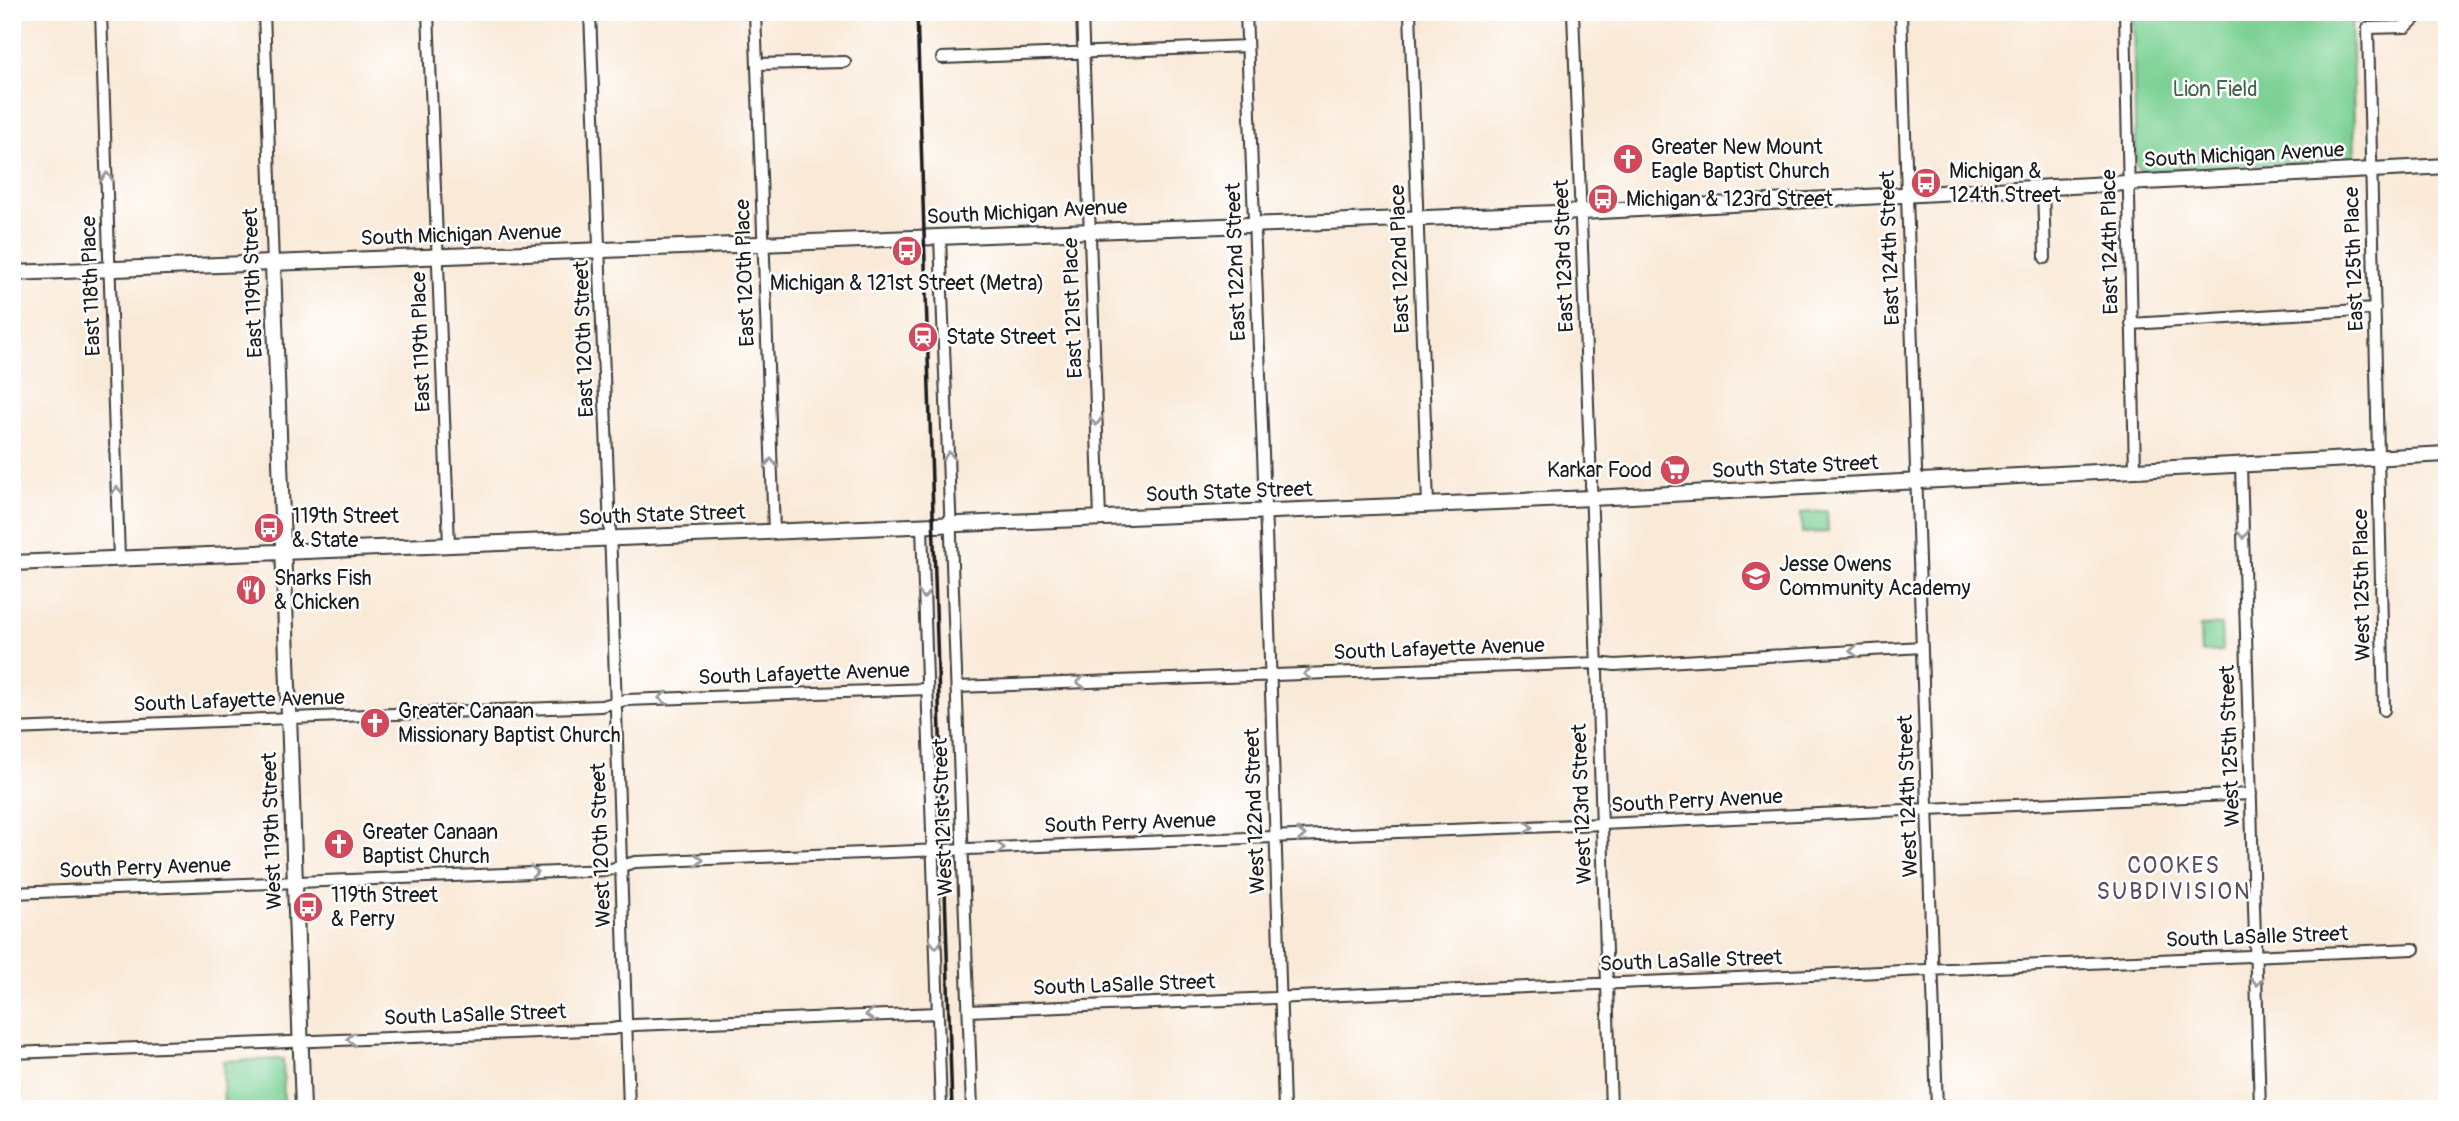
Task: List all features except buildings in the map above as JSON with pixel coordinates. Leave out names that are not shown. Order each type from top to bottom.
[{"type":"street","name":"East 118th Place","points":[[101,12],[119,559]]},
{"type":"street","name":"East 119th Street","points":[[264,12],[284,552]]},
{"type":"street","name":"East 119th Place","points":[[428,12],[449,545]]},
{"type":"street","name":"East 120th Street","points":[[590,12],[611,538]]},
{"type":"street","name":"East 120th Place","points":[[755,12],[774,532]]},
{"type":"street","name":"East 121st Place","points":[[1082,12],[1100,518]]},
{"type":"street","name":"East 122nd Street","points":[[1246,12],[1265,511]]},
{"type":"street","name":"East 122nd Place","points":[[1410,12],[1428,505]]},
{"type":"street","name":"East 123rd Street","points":[[1573,12],[1592,498]]},
{"type":"street","name":"East 124th Street","points":[[1901,12],[1917,483]]},
{"type":"street","name":"East 124th Place","points":[[2125,12],[2135,471]]},
{"type":"street","points":[[2406,12],[2406,27]]},
{"type":"street","points":[[2406,27],[2422,12]]},
{"type":"street","name":"East 125th Place","points":[[2378,458],[2368,29],[2406,27]]},
{"type":"street","points":[[942,58],[1247,46]]},
{"type":"street","points":[[757,64],[845,62]]},
{"type":"street","name":"South Michigan Avenue","points":[[12,274],[1582,212],[2447,166]]},
{"type":"street","points":[[2043,187],[2045,258]]},
{"type":"street","name":"West 121st Street","points":[[940,237],[972,1109]]},
{"type":"street","points":[[2132,324],[2375,309]]},
{"type":"street","name":"South State Street","points":[[12,563],[1592,498],[2447,454]]},
{"type":"street","name":"West 125th Place","points":[[2378,458],[2384,710]]},
{"type":"street","name":"West 125th Street","points":[[2241,465],[2260,1109]]},
{"type":"street","name":"West 124th Street","points":[[1917,483],[1937,1109]]},
{"type":"street","name":"West 123rd Street","points":[[1592,498],[1611,1109]]},
{"type":"street","name":"West 122nd Street","points":[[1265,511],[1284,1109]]},
{"type":"street","name":"West 121st Street","points":[[922,526],[941,1109]]},
{"type":"street","name":"West 120th Street","points":[[611,538],[629,1109]]},
{"type":"street","name":"West 119th Street","points":[[284,552],[303,1109]]},
{"type":"street","name":"South Lafayette Avenue","points":[[957,687],[1597,663],[1615,665],[1922,647]]},
{"type":"street","name":"South Lafayette Avenue","points":[[12,730],[601,706],[626,699],[928,689]]},
{"type":"street","name":"South Perry Avenue","points":[[12,893],[608,870],[649,862],[1602,824],[2251,794]]},
{"type":"street","name":"South LaSalle Street","points":[[969,1011],[2414,949]]},
{"type":"street","name":"South LaSalle Street","points":[[12,1053],[938,1013]]},
{"type":"green space","name":"Lion Field","points":[[2133,12],[2400,12],[2394,21],[2351,22],[2355,160],[2142,171],[2136,163]]},
{"type":"green space","points":[[1827,511],[1828,532],[1802,533],[1801,513]]},
{"type":"green space","points":[[2221,625],[2222,651],[2201,652],[2200,626]]},
{"type":"green space","points":[[283,1059],[284,1109],[224,1109],[223,1061]]},
{"type":"railway","points":[[917,12],[952,1109]]},
{"type":"place","name":"Greater New Mount Eagle Baptist Church","points":[[1628,159]]},
{"type":"place","name":"Michigan & 124th Street","points":[[1926,183]]},
{"type":"place","name":"Michigan & 123rd Street","points":[[1603,199]]},
{"type":"place","name":"Michigan & 121st Street (Metra)","points":[[907,251]]},
{"type":"place","name":"State Street","points":[[923,337]]},
{"type":"place","name":"Karkar Food","points":[[1675,470]]},
{"type":"place","name":"119th Street & State","points":[[269,528]]},
{"type":"place","name":"Jesse Owens Community Academy","points":[[1756,576]]},
{"type":"place","name":"Sharks Fish & Chicken","points":[[251,590]]},
{"type":"place","name":"Greater Canaan Missionary Baptist Church","points":[[375,723]]},
{"type":"place","name":"Greater Canaan Baptist Church","points":[[339,844]]},
{"type":"place","name":"119th Street & Perry","points":[[308,907]]},
{"type":"district","name":"COOKES SUBDIVISION","points":[[2174,878]]}]
